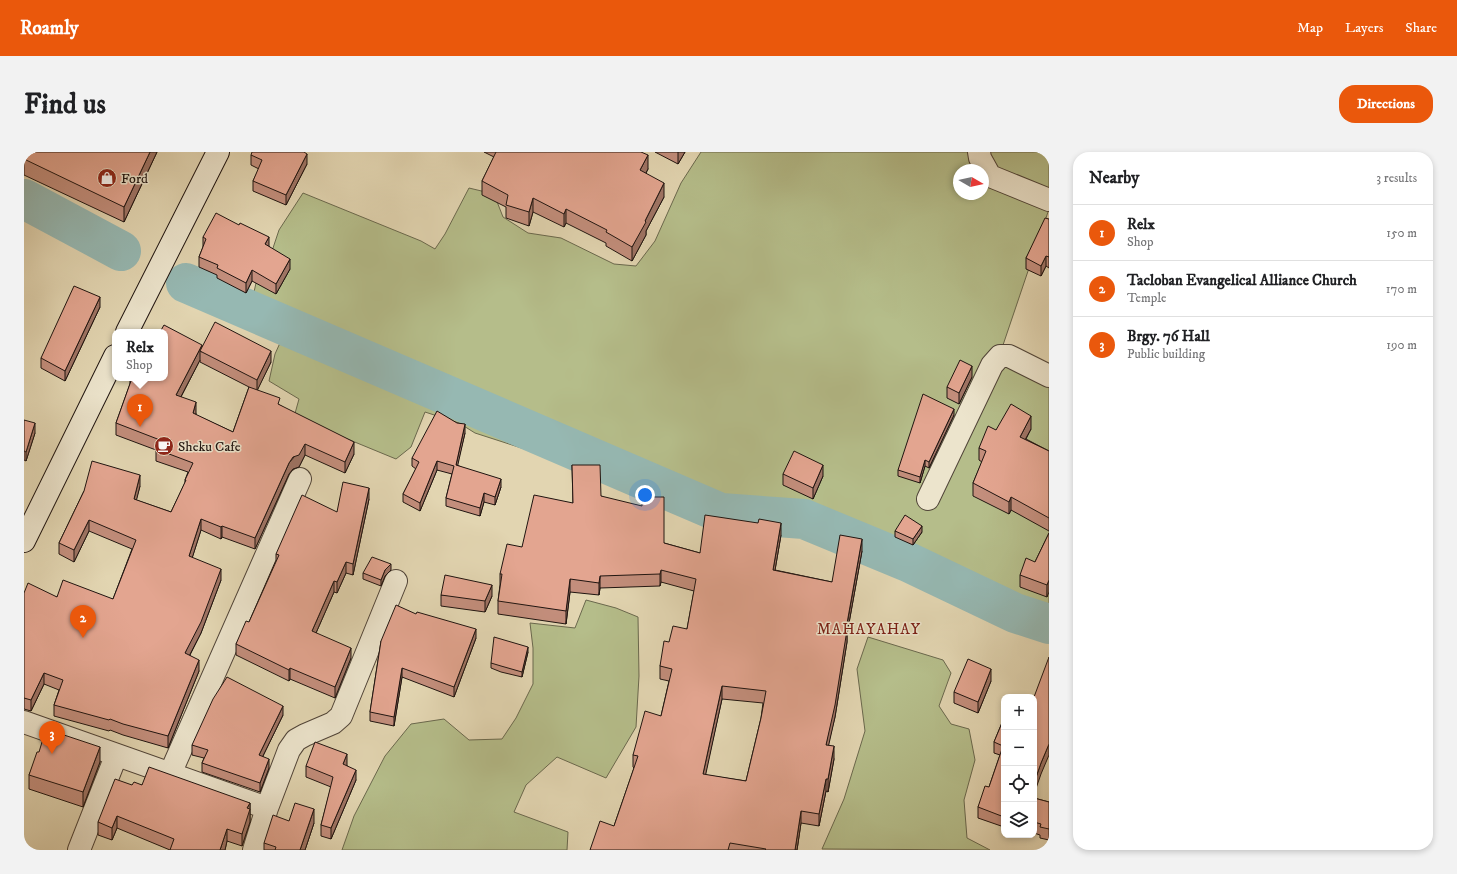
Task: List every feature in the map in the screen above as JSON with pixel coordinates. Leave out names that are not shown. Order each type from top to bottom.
[{"type":"street","points":[[129,329],[218,152]]},
{"type":"street","points":[[979,152],[980,158],[990,176],[1049,200]]},
{"type":"street","points":[[928,499],[992,365],[1000,356],[1009,356],[1049,376]]},
{"type":"street","points":[[24,541],[30,516],[112,362]]},
{"type":"street","points":[[170,774],[300,479]]},
{"type":"street","points":[[254,850],[267,808],[289,750],[296,740],[333,723],[341,716],[396,581]]},
{"type":"street","points":[[24,722],[116,756],[267,808]]},
{"type":"street","points":[[78,850],[116,756]]},
{"type":"green space","points":[[701,152],[1049,152],[1049,209],[1002,348],[1049,381],[1049,620],[1015,613],[908,562],[866,547],[833,532],[796,525],[723,522],[574,465],[475,433],[459,423],[425,412],[411,447],[396,459],[294,417],[299,399],[269,381],[275,354],[294,312],[254,292],[256,283],[272,251],[279,230],[303,193],[421,241],[435,249],[445,234],[469,188],[494,194],[503,217],[528,233],[561,238],[614,264],[636,266],[655,241],[681,183]]},
{"type":"green space","points":[[586,600],[616,608],[638,617],[639,676],[636,727],[606,778],[557,757],[526,785],[514,812],[568,832],[567,850],[342,850],[354,816],[385,756],[411,724],[444,719],[469,740],[502,739],[516,718],[533,684],[533,648],[530,623],[575,628]]},
{"type":"green space","points":[[868,637],[943,660],[951,673],[939,706],[951,724],[969,729],[975,760],[964,800],[967,838],[990,850],[822,849],[844,799],[865,731],[857,669]]},
{"type":"building","points":[[24,152],[150,152],[124,207],[24,159]]},
{"type":"building","points":[[252,152],[304,152],[307,154],[286,195],[253,181],[262,160],[251,155]]},
{"type":"building","points":[[496,152],[641,152],[648,155],[640,170],[664,183],[645,221],[646,222],[632,247],[606,232],[607,230],[566,209],[564,214],[533,198],[529,212],[506,205],[508,195],[482,181]]},
{"type":"building","points":[[216,213],[239,225],[240,223],[269,237],[265,244],[290,259],[276,284],[252,270],[246,283],[217,268],[218,265],[199,257],[206,239],[203,237]]},
{"type":"building","points":[[1045,218],[1049,219],[1049,257],[1046,256],[1041,266],[1026,258]]},
{"type":"building","points":[[74,286],[100,297],[65,371],[41,358]]},
{"type":"building","points":[[215,322],[271,351],[257,380],[200,351]]},
{"type":"building","points":[[164,325],[202,345],[176,395],[196,402],[193,413],[233,432],[249,387],[280,398],[278,404],[354,442],[345,462],[305,444],[299,455],[293,457],[289,463],[255,538],[201,519],[189,556],[221,569],[201,622],[185,653],[199,660],[168,736],[54,705],[63,680],[44,673],[31,700],[24,698],[24,593],[28,583],[57,597],[63,580],[113,599],[136,540],[89,520],[74,550],[59,543],[84,491],[92,461],[140,475],[134,499],[171,512],[193,463],[156,449],[160,440],[116,423],[131,381],[168,381],[168,329],[162,329]]},
{"type":"building","points":[[960,360],[972,366],[959,393],[947,387]]},
{"type":"building","points":[[923,394],[954,409],[929,462],[925,460],[920,477],[898,470]]},
{"type":"building","points":[[1011,404],[1031,416],[1020,437],[1049,451],[1049,518],[1011,497],[1009,502],[973,483],[986,451],[979,448],[988,426],[996,430]]},
{"type":"building","points":[[437,411],[457,423],[465,424],[456,465],[501,479],[495,497],[484,493],[480,508],[446,498],[454,466],[437,461],[420,503],[403,494],[419,462],[412,458]]},
{"type":"building","points":[[24,420],[35,423],[26,452],[24,451]]},
{"type":"building","points":[[794,451],[823,465],[813,488],[783,474]]},
{"type":"building","points":[[572,465],[600,465],[601,496],[642,506],[642,497],[664,497],[664,543],[700,553],[705,515],[758,523],[759,519],[781,523],[773,570],[832,582],[840,535],[862,539],[846,629],[835,705],[826,745],[834,746],[828,779],[826,779],[819,814],[801,811],[795,850],[765,850],[766,849],[730,843],[728,850],[590,850],[600,821],[614,826],[638,756],[633,755],[645,711],[661,716],[672,669],[660,666],[664,641],[669,642],[673,626],[687,629],[696,579],[661,570],[660,574],[600,576],[599,583],[570,579],[566,611],[498,601],[502,574],[500,574],[507,544],[522,547],[534,495],[573,503]],"holes":[[[722,686],[766,691],[746,781],[703,774]]]},
{"type":"building","points":[[343,482],[369,488],[353,564],[346,562],[337,582],[334,581],[312,631],[351,648],[335,687],[290,668],[289,670],[236,644],[246,621],[249,622],[279,555],[276,554],[302,495],[337,512]]},
{"type":"building","points":[[905,515],[922,526],[913,539],[895,531]]},
{"type":"building","points":[[1049,533],[1049,580],[1047,585],[1020,575],[1026,558],[1035,562]]},
{"type":"building","points":[[372,557],[391,564],[385,570],[381,580],[363,573]]},
{"type":"building","points":[[445,575],[492,585],[485,601],[441,595]]},
{"type":"building","points":[[396,605],[416,614],[417,612],[476,629],[454,687],[402,668],[394,717],[370,712],[381,641]]},
{"type":"building","points":[[494,637],[528,647],[522,672],[491,663]]},
{"type":"building","points":[[1049,657],[1049,744],[1037,774],[1037,694],[1035,694]]},
{"type":"building","points":[[968,659],[991,669],[978,702],[954,692]]},
{"type":"building","points":[[227,677],[283,706],[259,755],[269,759],[260,783],[202,763],[208,750],[192,745],[213,699]]},
{"type":"building","points":[[1001,725],[1001,745],[994,742]]},
{"type":"building","points":[[46,729],[100,747],[83,792],[29,775],[37,752],[39,752]]},
{"type":"building","points":[[315,742],[347,754],[343,764],[356,770],[331,828],[321,825],[333,777],[306,766]]},
{"type":"building","points":[[1001,752],[1001,816],[978,807],[985,786],[989,787]]},
{"type":"building","points":[[149,767],[250,803],[247,808],[250,809],[242,834],[227,829],[220,850],[170,850],[174,839],[117,816],[112,828],[98,822],[115,779],[132,785],[134,782],[142,785]]},
{"type":"building","points":[[1037,799],[1049,802],[1049,829],[1040,827],[1041,824],[1037,823]]},
{"type":"building","points":[[295,803],[314,809],[300,850],[275,850],[276,847],[264,843],[273,815],[289,821]]},
{"type":"waterway","points":[[24,199],[121,251]]},
{"type":"waterway","points":[[186,283],[721,513],[804,519],[908,562],[1015,613],[1049,624]]},
{"type":"place","name":"Ford","points":[[107,178]]},
{"type":"place","name":"Relx","points":[[140,427]]},
{"type":"place","name":"Sheku Cafe","points":[[164,446]]},
{"type":"place","name":"Tacloban Evangelical Alliance Church","points":[[83,638]]},
{"type":"place","name":"Brgy. 76 Hall","points":[[52,754]]},
{"type":"district","name":"MAHAYAHAY","points":[[869,629]]}]
